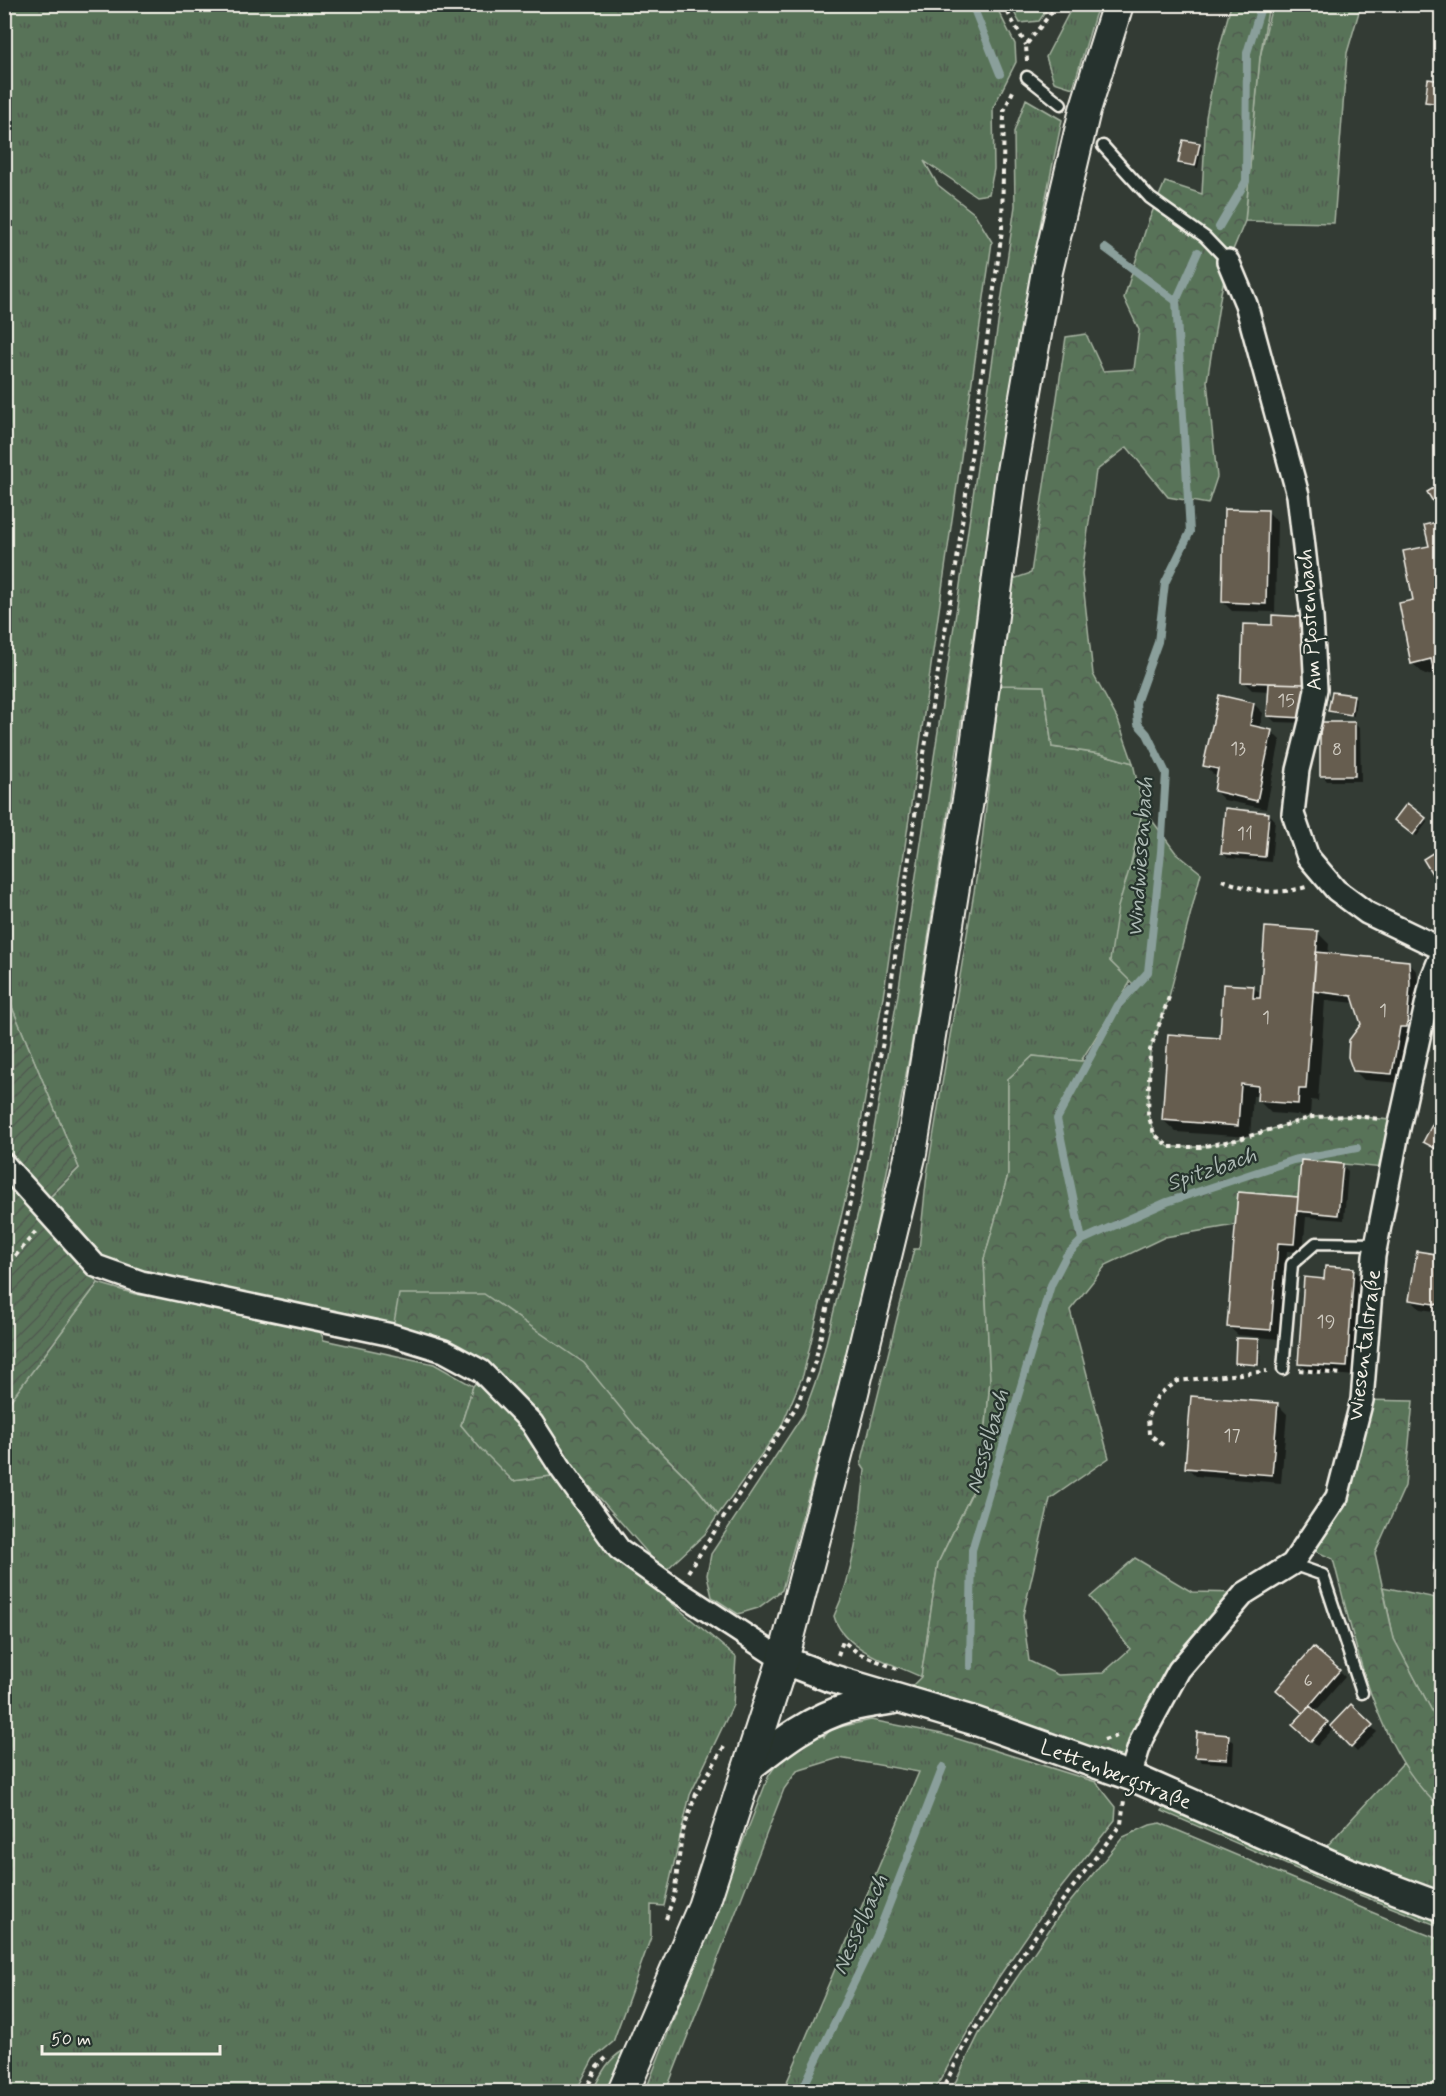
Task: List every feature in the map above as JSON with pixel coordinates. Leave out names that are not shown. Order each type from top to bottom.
[{"type":"main road","points":[[623,2091],[703,1907],[783,1660],[850,1405],[911,1153],[973,769],[1011,477],[1047,271],[1085,110],[1118,4]]},
{"type":"street","name":"Am Pfostenbach","points":[[1228,261],[1246,304],[1298,495],[1312,616],[1316,689],[1298,770],[1293,814],[1308,857],[1336,890],[1368,913],[1442,951]]},
{"type":"street","name":"Wiesentalstraße","points":[[1126,1788],[1142,1738],[1179,1670],[1245,1593],[1292,1564],[1337,1497],[1362,1400],[1377,1244],[1400,1122],[1432,978],[1442,951]]},
{"type":"street","points":[[4,1164],[96,1266],[141,1282],[392,1335],[444,1351],[481,1371],[532,1423],[562,1470],[619,1549],[676,1590],[783,1660]]},
{"type":"street","name":"Lettenbergstraße","points":[[783,1660],[830,1678],[975,1721],[1126,1788],[1442,1907]]},
{"type":"street","points":[[747,1769],[785,1739],[828,1715],[852,1707],[899,1699]]},
{"type":"lane","points":[[1027,77],[1061,104]]},
{"type":"lane","points":[[1103,146],[1150,198],[1205,237],[1228,261]]},
{"type":"lane","points":[[1283,1369],[1292,1264],[1316,1243],[1377,1244]]},
{"type":"lane","points":[[1292,1564],[1323,1575],[1362,1693]]},
{"type":"path","points":[[676,1590],[796,1407],[815,1362],[839,1256],[883,1042],[923,759],[956,567],[1002,230],[1004,111],[1017,83],[1027,77],[1026,45],[1003,4]]},
{"type":"path","points":[[1026,45],[1058,4]]},
{"type":"path","points":[[1222,880],[1252,891],[1289,892],[1328,880]]},
{"type":"path","points":[[1169,997],[1150,1050],[1148,1114],[1154,1134],[1168,1147],[1200,1147],[1236,1140],[1312,1117],[1356,1116],[1400,1122]]},
{"type":"path","points":[[4,1270],[49,1214]]},
{"type":"path","points":[[1163,1445],[1149,1434],[1148,1416],[1158,1395],[1178,1381],[1283,1369],[1364,1375]]},
{"type":"path","points":[[830,1678],[843,1641],[858,1653],[898,1669]]},
{"type":"path","points":[[1101,1741],[1129,1732]]},
{"type":"path","points":[[663,1929],[674,1896],[682,1834],[692,1804],[723,1751],[726,1741]]},
{"type":"path","points":[[941,2091],[965,2045],[1027,1947],[1121,1824],[1126,1788]]},
{"type":"path","points":[[585,2091],[597,2067],[612,2051]]},
{"type":"green space","points":[[995,4],[1015,44],[1016,62],[993,108],[994,169],[989,194],[976,196],[924,161],[938,185],[975,214],[992,242],[885,985],[853,1167],[803,1375],[781,1427],[718,1515],[697,1488],[636,1427],[393,1328],[243,1293],[136,1273],[100,1257],[49,1198],[79,1168],[4,988],[4,5]]},
{"type":"green space","points":[[1010,5],[1050,5],[1039,21],[1020,23]]},
{"type":"green space","points":[[1073,5],[1100,5],[1073,88],[1054,82],[1046,57]]},
{"type":"green space","points":[[1231,5],[1269,5],[1260,57],[1245,221],[1228,262],[1207,381],[1217,477],[1208,504],[1168,497],[1127,447],[1096,471],[1082,574],[1093,674],[1118,720],[1133,763],[1101,754],[1052,747],[1044,686],[1000,685],[1010,580],[1031,573],[1066,337],[1086,334],[1103,371],[1134,369],[1139,330],[1124,298],[1148,222],[1165,182],[1202,194],[1206,117],[1219,50]]},
{"type":"green space","points":[[1272,5],[1361,5],[1347,53],[1334,223],[1245,221],[1260,57]]},
{"type":"green space","points":[[1026,99],[1062,120],[1041,221],[988,533],[949,806],[910,1054],[873,1243],[838,1388],[782,1590],[758,1608],[738,1614],[712,1597],[707,1575],[711,1554],[804,1413],[819,1372],[862,1196],[898,994],[1015,206],[1014,132]]},
{"type":"green space","points":[[1000,685],[1044,686],[1052,747],[1101,754],[1133,763],[1143,808],[1110,961],[1131,981],[1081,1061],[1033,1056],[1008,1079],[1008,1175],[984,1259],[990,1380],[982,1472],[938,1563],[921,1677],[883,1661],[858,1647],[839,1628],[834,1616],[847,1581],[856,1544],[865,1470],[861,1464],[914,1249],[919,1249],[927,1174],[981,850]]},
{"type":"green space","points":[[1143,808],[1176,853],[1201,873],[1169,997],[1150,1051],[1148,1114],[1154,1134],[1169,1147],[1200,1147],[1236,1140],[1312,1117],[1356,1116],[1389,1120],[1384,1168],[1302,1160],[1298,1197],[1238,1192],[1235,1225],[1165,1237],[1106,1265],[1070,1310],[1109,1458],[1050,1499],[1023,1615],[1029,1661],[1058,1675],[1103,1673],[1130,1649],[1090,1597],[1135,1558],[1192,1592],[1245,1593],[1179,1670],[1130,1776],[899,1699],[921,1677],[938,1563],[982,1472],[990,1380],[984,1259],[1008,1175],[1008,1079],[1033,1056],[1089,1060],[1118,1005],[1135,986],[1110,961],[1118,907],[1133,857]]},
{"type":"green space","points":[[4,988],[79,1168],[49,1198],[38,1216],[98,1283],[5,1408]]},
{"type":"green space","points":[[98,1283],[135,1294],[256,1313],[319,1329],[324,1340],[434,1364],[473,1386],[461,1425],[513,1481],[551,1476],[612,1553],[736,1657],[733,1705],[690,1795],[664,1906],[651,1905],[651,1937],[613,2042],[593,2059],[576,2091],[5,2091],[4,1409]]},
{"type":"green space","points":[[399,1294],[484,1294],[584,1363],[636,1427],[697,1488],[718,1515],[705,1534],[664,1572],[573,1467],[551,1476],[513,1481],[461,1425],[473,1386],[488,1368],[393,1328]]},
{"type":"green space","points":[[1362,1400],[1413,1401],[1405,1486],[1375,1553],[1394,1639],[1441,1728],[1441,1808],[1419,1785],[1400,1757],[1384,1726],[1359,1658],[1333,1559],[1306,1547],[1337,1497]]},
{"type":"green space","points":[[1383,1587],[1441,1599],[1441,1728],[1394,1639]]},
{"type":"green space","points":[[871,1720],[942,1734],[1096,1782],[1116,1807],[1115,1820],[1053,1898],[998,1978],[934,2091],[783,2091],[919,1772],[839,1758],[797,1771],[784,1789],[666,2091],[645,2092],[769,1775],[781,1758],[821,1729],[824,1737],[831,1729]]},
{"type":"green space","points":[[1403,1763],[1441,1808],[1441,1893],[1326,1847]]},
{"type":"green space","points":[[1165,1807],[1187,1813],[1441,1920],[1441,1927],[1329,1883],[1162,1811]]},
{"type":"green space","points":[[1160,1823],[1441,1940],[1441,2091],[951,2091],[980,2032],[1058,1917],[1123,1837]]},
{"type":"green space","points":[[624,2050],[607,2091],[592,2092],[609,2063]]},
{"type":"building","points":[[1428,79],[1442,81],[1442,104],[1425,102]]},
{"type":"building","points":[[1183,140],[1200,143],[1195,166],[1178,163]]},
{"type":"building","points":[[1442,483],[1442,506],[1437,508],[1427,492]]},
{"type":"building","points":[[1224,509],[1268,510],[1266,604],[1222,602]]},
{"type":"building","points":[[1442,521],[1442,674],[1435,676],[1431,659],[1411,664],[1399,603],[1413,600],[1403,551],[1429,546],[1424,525]]},
{"type":"building","points":[[1272,615],[1306,617],[1304,684],[1241,682],[1243,624],[1272,625]]},
{"type":"building","points":[[1269,683],[1304,684],[1303,718],[1267,716]]},
{"type":"building","points":[[1332,692],[1354,695],[1351,715],[1328,711]]},
{"type":"building","points":[[1219,695],[1254,703],[1250,725],[1272,730],[1257,801],[1214,791],[1218,769],[1203,766]]},
{"type":"building","points":[[1320,722],[1355,722],[1355,776],[1320,776]]},
{"type":"building","points":[[1407,803],[1426,818],[1413,835],[1394,820]]},
{"type":"building","points":[[1225,808],[1269,813],[1265,857],[1221,853]]},
{"type":"building","points":[[1442,847],[1442,886],[1440,887],[1423,859]]},
{"type":"building","points":[[1265,927],[1318,931],[1306,1089],[1299,1089],[1298,1104],[1257,1101],[1258,1086],[1241,1084],[1238,1126],[1162,1120],[1168,1034],[1220,1038],[1223,984],[1254,986],[1253,998],[1260,998]]},
{"type":"building","points":[[1316,952],[1409,961],[1407,1027],[1400,1027],[1392,1074],[1353,1071],[1348,1057],[1349,1040],[1361,1024],[1352,996],[1313,991]]},
{"type":"building","points":[[1442,1106],[1442,1152],[1423,1142]]},
{"type":"building","points":[[1301,1160],[1343,1164],[1338,1215],[1297,1211]]},
{"type":"building","points":[[1238,1192],[1298,1197],[1294,1244],[1278,1243],[1271,1330],[1227,1327]]},
{"type":"building","points":[[1417,1251],[1442,1255],[1442,1313],[1439,1313],[1440,1305],[1409,1300]]},
{"type":"building","points":[[1325,1266],[1354,1268],[1347,1367],[1298,1364],[1304,1277],[1324,1279]]},
{"type":"building","points":[[1236,1338],[1259,1339],[1258,1365],[1235,1363]]},
{"type":"building","points":[[1191,1396],[1278,1403],[1272,1475],[1185,1468]]},
{"type":"building","points":[[1439,1415],[1442,1415],[1442,1457],[1435,1455]]},
{"type":"building","points":[[1442,1544],[1442,1578],[1433,1577],[1435,1558],[1439,1559]]},
{"type":"building","points":[[1313,1647],[1340,1670],[1303,1713],[1276,1690]]},
{"type":"building","points":[[1351,1704],[1373,1725],[1351,1748],[1330,1726]]},
{"type":"building","points":[[1310,1706],[1328,1722],[1311,1742],[1292,1725]]},
{"type":"building","points":[[1197,1732],[1229,1735],[1227,1759],[1195,1757]]},
{"type":"waterway","points":[[972,4],[1000,74]]},
{"type":"waterway","name":"Windwiesenbach","points":[[1219,227],[1246,181],[1247,53],[1262,4]]},
{"type":"waterway","points":[[1105,248],[1176,301]]},
{"type":"waterway","name":"Windwiesenbach","points":[[1082,1240],[1057,1119],[1118,1005],[1148,972],[1161,852],[1166,773],[1147,734],[1138,724],[1136,703],[1158,642],[1165,583],[1190,532],[1176,301],[1198,252]]},
{"type":"waterway","name":"Nesselbach","points":[[970,1666],[972,1550],[1051,1285],[1066,1256],[1082,1240],[1167,1202],[1293,1160],[1357,1148]]},
{"type":"waterway","name":"Nesselbach","points":[[801,2092],[878,1933],[943,1767]]},
{"type":"water label","name":"Spitzbach","points":[[1211,1168]]}]
